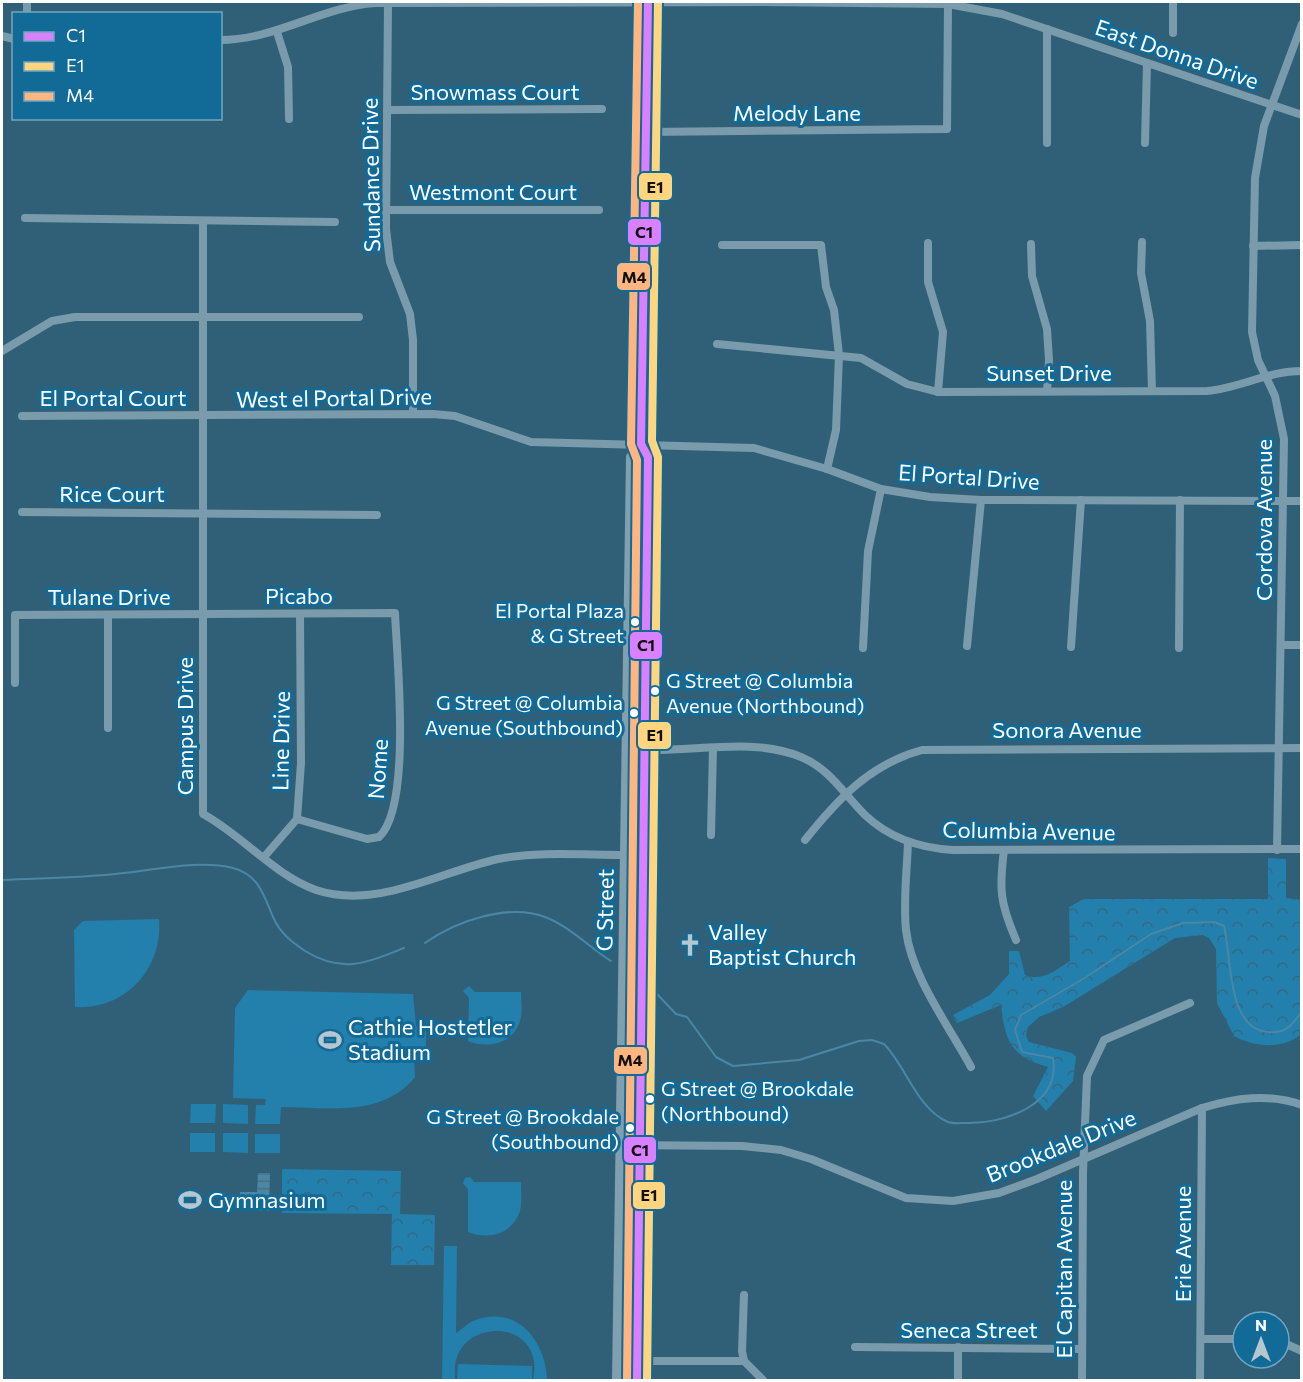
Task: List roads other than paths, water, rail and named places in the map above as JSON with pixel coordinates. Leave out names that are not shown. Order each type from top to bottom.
[{"type":"street","name":"East Donna Drive","points":[[222,40],[243,39],[277,32],[341,7],[388,4],[648,2],[948,4],[993,12],[1302,115]]},
{"type":"street","name":"G Street","points":[[637,1380],[648,457],[641,444],[648,2]]},
{"type":"street","points":[[1173,2],[1173,33]]},
{"type":"street","name":"Sundance Drive","points":[[388,4],[387,210],[390,261],[410,314],[413,340],[413,413]]},
{"type":"street","name":"Melody Lane","points":[[646,132],[947,129],[948,4]]},
{"type":"street","name":"Cordova Avenue","points":[[1277,850],[1284,500],[1282,426],[1275,396],[1258,360],[1252,332],[1253,246],[1258,152],[1270,104],[1302,24]]},
{"type":"street","points":[[1047,29],[1047,143]]},
{"type":"street","points":[[277,32],[288,67],[289,119]]},
{"type":"street","points":[[1145,142],[1147,63]]},
{"type":"street","name":"Snowmass Court","points":[[387,110],[602,110]]},
{"type":"street","name":"Westmont Court","points":[[387,210],[599,210]]},
{"type":"street","points":[[25,218],[335,222]]},
{"type":"street","name":"Campus Drive","points":[[203,222],[203,814],[222,824],[290,877],[308,886],[337,895],[366,896],[513,857],[625,855]]},
{"type":"street","points":[[1142,242],[1141,273],[1150,321],[1152,391]]},
{"type":"street","points":[[928,243],[928,282],[943,332],[938,392]]},
{"type":"street","points":[[1031,244],[1032,276],[1047,329],[1049,360],[1047,391]]},
{"type":"street","points":[[722,245],[820,245],[826,287],[835,319],[839,355],[836,430],[827,469]]},
{"type":"street","points":[[1253,246],[1302,245]]},
{"type":"street","points":[[2,351],[52,321],[75,317],[359,317]]},
{"type":"street","name":"Sunset Drive","points":[[717,344],[861,358],[907,384],[938,392],[1221,390],[1281,371],[1302,371]]},
{"type":"street","name":"West el Portal Drive","points":[[204,417],[413,413],[454,416],[531,442],[641,444]]},
{"type":"street","name":"El Portal Court","points":[[22,416],[204,417]]},
{"type":"street","name":"G Street","points":[[617,1380],[631,457],[641,444]]},
{"type":"street","name":"El Portal Drive","points":[[641,444],[754,448],[827,469],[881,489],[930,497],[981,501],[1302,501]]},
{"type":"street","points":[[863,648],[867,561],[881,489]]},
{"type":"street","points":[[1179,648],[1180,500]]},
{"type":"street","points":[[967,646],[981,501]]},
{"type":"street","points":[[1071,647],[1081,501]]},
{"type":"street","name":"Rice Court","points":[[22,512],[377,515]]},
{"type":"street","name":"Picabo","points":[[203,615],[395,613]]},
{"type":"street","name":"Nome","points":[[297,819],[367,839],[379,837],[391,821],[398,776],[395,613]]},
{"type":"street","name":"Line Drive","points":[[264,857],[297,819],[301,763],[300,614]]},
{"type":"street","name":"Tulane Drive","points":[[15,683],[15,615],[203,615]]},
{"type":"street","points":[[108,615],[108,728]]},
{"type":"street","points":[[1282,645],[1302,645]]},
{"type":"street","points":[[711,835],[713,748]]},
{"type":"street","name":"Sonora Avenue","points":[[805,840],[846,793],[888,762],[902,755],[935,748],[1302,748]]},
{"type":"street","name":"Columbia Avenue","points":[[645,750],[767,749],[798,756],[817,764],[834,778],[873,822],[908,842],[940,849],[1302,849]]},
{"type":"street","points":[[908,842],[905,912],[910,949],[916,967],[971,1067]]},
{"type":"street","points":[[1004,850],[1000,884],[1002,900],[1016,940]]},
{"type":"street","name":"El Capitan Avenue","points":[[1082,1380],[1084,1158],[1087,1076],[1090,1065],[1104,1040],[1190,1003]]},
{"type":"street","name":"Brookdale Drive","points":[[621,1145],[742,1146],[781,1150],[811,1159],[900,1196],[929,1200],[972,1199],[999,1193],[1202,1108],[1250,1097],[1286,1099],[1302,1105]]},
{"type":"street","name":"Erie Avenue","points":[[1200,1380],[1202,1108]]},
{"type":"street","points":[[744,1295],[742,1351],[744,1361],[763,1380]]},
{"type":"street","points":[[1201,1340],[1231,1339]]},
{"type":"street","name":"Seneca Street","points":[[855,1347],[1082,1348]]},
{"type":"street","points":[[958,1347],[958,1380]]},
{"type":"street","points":[[618,1361],[744,1361]]},
{"type":"waterway","points":[[2,880],[101,875],[190,865],[233,868],[242,871],[255,881],[283,933],[300,948],[319,958],[331,962],[354,964],[404,948]]},
{"type":"waterway","points":[[425,943],[467,921],[483,916],[499,913],[530,913],[554,921],[611,961]]},
{"type":"waterway","points":[[657,994],[676,1014],[687,1017],[716,1057],[733,1066],[799,1060],[859,1041],[872,1040],[884,1044],[928,1107],[937,1116],[955,1123],[997,1120],[1012,1115],[1027,1108],[1048,1088],[1053,1074],[1053,1058],[1022,1052],[1015,1030],[1021,1015],[1083,979],[1151,934],[1183,923],[1215,922],[1224,926],[1233,990],[1245,1019],[1255,1028],[1269,1032],[1285,1030],[1302,1011]]},
{"type":"place","name":"El Portal Plaza & G Street","points":[[635,622]]},
{"type":"place","name":"G Street @ Columbia Avenue (Northbound)","points":[[655,691]]},
{"type":"place","name":"G Street @ Columbia Avenue (Southbound)","points":[[634,713]]},
{"type":"place","name":"Valley Baptist Church","points":[[690,945]]},
{"type":"place","name":"Cathie Hostetler Stadium","points":[[330,1040]]},
{"type":"place","name":"G Street @ Brookdale (Northbound)","points":[[650,1099]]},
{"type":"place","name":"G Street @ Brookdale (Southbound)","points":[[630,1128]]},
{"type":"place","name":"Gymnasium","points":[[190,1200]]}]
